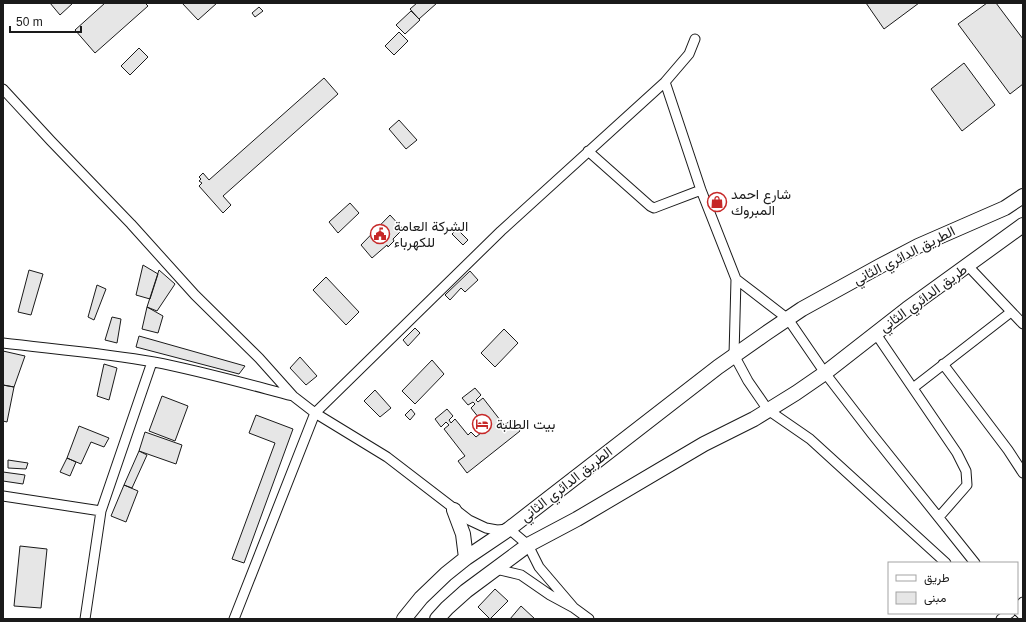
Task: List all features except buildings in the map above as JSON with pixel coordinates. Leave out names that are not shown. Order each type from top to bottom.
[{"type":"main road","name":"الطريق الدائري الثاني","points":[[404,619],[421,598],[446,574],[466,558],[508,529],[734,355],[802,309],[918,246],[1006,208],[1023,196]]},
{"type":"main road","name":"طريق الدائري الثاني","points":[[768,410],[825,373],[1023,225]]},
{"type":"main road","name":"الطريق الدائري الثاني","points":[[437,619],[466,591],[528,545],[577,519],[704,444],[768,410]]},
{"type":"main road","points":[[454,510],[463,534],[466,558]]},
{"type":"street","points":[[234,619],[315,413],[501,231],[664,82],[689,54],[695,39]]},
{"type":"street","points":[[664,82],[700,190],[736,279],[734,355],[748,381],[768,410],[810,439],[945,562]]},
{"type":"street","points":[[3,89],[131,224],[195,295],[258,358],[293,396],[315,413],[387,457],[454,510],[469,520],[486,528],[497,530],[508,529],[528,545],[539,567],[574,608]]},
{"type":"street","points":[[588,151],[654,208],[700,190]]},
{"type":"street","points":[[968,266],[1023,324]]},
{"type":"street","points":[[736,279],[788,319],[825,373],[974,562]]},
{"type":"street","points":[[913,388],[1011,312]]},
{"type":"street","points":[[876,334],[957,453],[966,471],[967,485],[939,517]]},
{"type":"street","points":[[3,343],[105,354],[152,362],[212,375],[293,396]]},
{"type":"street","points":[[85,619],[101,511],[152,362]]},
{"type":"street","points":[[943,364],[1023,472]]},
{"type":"street","points":[[3,496],[101,511]]},
{"type":"street","points":[[496,569],[521,575],[589,619]]},
{"type":"place","name":"شارع احمد المبروك","points":[[717,202]]},
{"type":"place","name":"الشركة العامة للكهرباء","points":[[380,234]]},
{"type":"place","name":"بيت الطلبة","points":[[482,424]]}]
